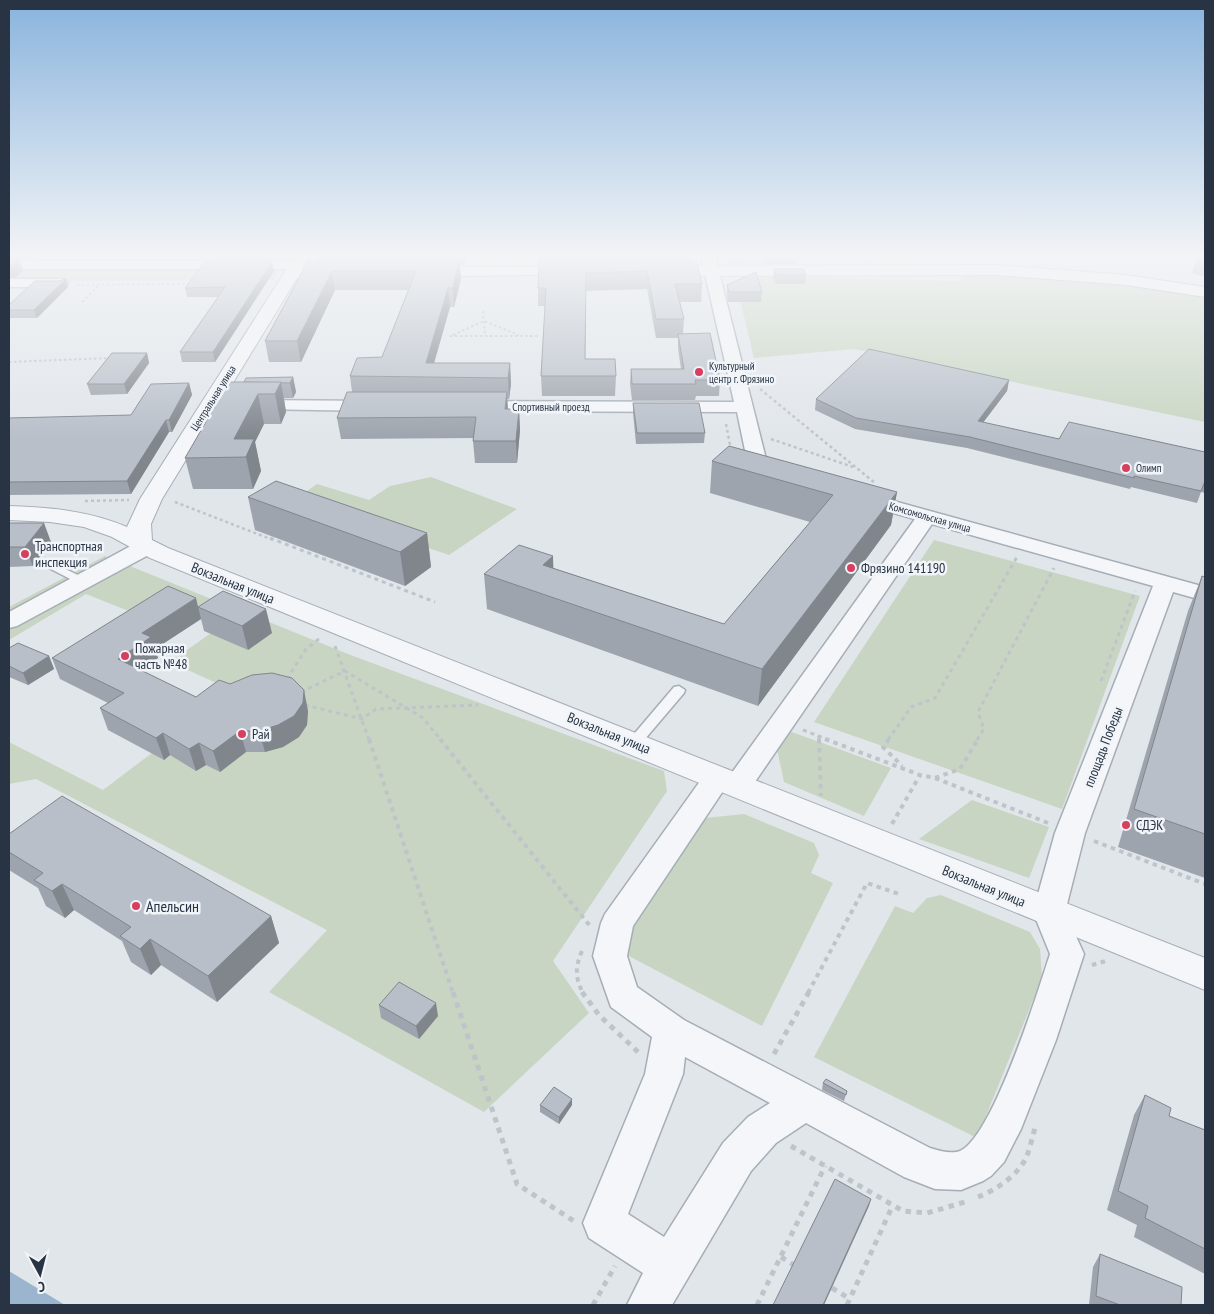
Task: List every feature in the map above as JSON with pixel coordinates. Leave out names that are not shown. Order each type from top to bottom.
[{"type":"street","name":"Центральная улица","points":[[143,545],[139,524],[153,504],[208,405],[262,317]]},
{"type":"street","points":[[722,317],[757,460],[764,468],[774,474],[800,482]]},
{"type":"street","points":[[208,405],[395,406]]},
{"type":"street","name":"Спортивный проезд","points":[[453,406],[744,407]]},
{"type":"street","name":"Комсомольская улица","points":[[842,493],[1205,594]]},
{"type":"street","points":[[81,510],[117,518],[153,504]]},
{"type":"street","name":"Вокзальная улица","points":[[9,513],[48,514],[81,510],[143,545],[1205,974]]},
{"type":"street","points":[[927,517],[728,781],[617,923],[610,956],[624,996],[671,1031],[931,1169],[950,1173],[966,1168],[984,1156],[1006,1122],[1042,1034],[1067,954],[1049,912]]},
{"type":"street","points":[[9,621],[143,545]]},
{"type":"street","name":"площадь Победы","points":[[1049,912],[1070,833],[1165,584]]},
{"type":"street","points":[[671,1031],[664,1074],[604,1222],[672,1267]]},
{"type":"street","points":[[649,1305],[663,1278],[672,1267],[737,1157],[762,1130],[806,1102]]},
{"type":"lane","points":[[45,562],[82,581]]},
{"type":"lane","points":[[634,743],[679,690]]},
{"type":"path","points":[[484,317],[485,336]]},
{"type":"path","points":[[520,336],[484,321],[450,336],[485,336],[520,336],[540,336]]},
{"type":"path","points":[[9,362],[110,358]]},
{"type":"path","points":[[759,388],[896,501],[892,507]]},
{"type":"path","points":[[768,438],[856,468]]},
{"type":"path","points":[[81,510],[153,504],[176,500],[435,602]]},
{"type":"path","points":[[903,767],[883,747],[911,707],[935,698],[1018,557]]},
{"type":"path","points":[[934,778],[960,769],[984,729],[978,712],[1054,568]]},
{"type":"path","points":[[317,634],[328,639]]},
{"type":"path","points":[[282,687],[306,649],[323,636]]},
{"type":"path","points":[[342,645],[333,642],[362,720],[517,1184]]},
{"type":"path","points":[[297,694],[345,671]]},
{"type":"path","points":[[345,671],[423,718],[594,930]]},
{"type":"path","points":[[302,704],[362,720]]},
{"type":"path","points":[[362,720],[376,709],[484,704]]},
{"type":"path","points":[[803,730],[920,775],[934,778],[1047,824]]},
{"type":"path","points":[[819,736],[821,804]]},
{"type":"path","points":[[889,831],[920,775]]},
{"type":"path","points":[[1094,841],[1205,884]]},
{"type":"path","points":[[784,1037],[867,883],[899,894]]},
{"type":"path","points":[[586,943],[575,970],[580,988],[598,1014],[621,1038],[664,1074]]},
{"type":"path","points":[[757,1305],[825,1166]]},
{"type":"path","points":[[832,1288],[848,1302],[893,1205]]},
{"type":"path","points":[[781,1257],[794,1264]]},
{"type":"path","points":[[593,1305],[618,1261]]},
{"type":"green space","points":[[744,317],[1205,317],[1205,422],[854,349],[754,358]]},
{"type":"green space","points":[[431,477],[517,509],[449,555],[291,502],[317,484],[369,500],[390,486]]},
{"type":"green space","points":[[934,540],[1140,596],[1062,809],[814,722]]},
{"type":"green space","points":[[105,556],[353,656],[664,771],[667,791],[553,961],[589,1013],[484,1112],[269,992],[327,930],[36,779],[9,784],[9,742],[103,790],[234,691],[170,662],[228,621],[165,596],[136,614],[86,594],[9,640],[9,607]]},
{"type":"green space","points":[[789,731],[891,768],[864,816],[784,782],[776,744]]},
{"type":"green space","points":[[972,800],[1049,827],[1029,878],[919,839]]},
{"type":"green space","points":[[744,814],[814,843],[819,855],[811,873],[833,883],[762,1026],[625,954],[631,919],[705,818]]},
{"type":"green space","points":[[941,895],[1030,932],[1040,949],[1042,978],[977,1138],[814,1057],[895,906],[913,913],[927,898]]},
{"type":"water","points":[[9,1271],[65,1305],[9,1305]]},
{"type":"building","points":[[204,317],[236,317],[213,352],[180,352]]},
{"type":"building","points":[[278,317],[309,317],[297,341],[265,341]]},
{"type":"building","points":[[398,317],[439,317],[426,363],[510,363],[508,378],[350,376],[357,358],[382,357]]},
{"type":"building","points":[[544,317],[585,317],[585,359],[615,359],[616,376],[541,376]]},
{"type":"building","points":[[656,317],[684,317],[684,319],[656,319]]},
{"type":"building","points":[[710,333],[720,380],[695,380],[696,384],[632,384],[631,369],[684,369],[678,334]]},
{"type":"building","points":[[869,349],[1009,380],[978,421],[1059,439],[1069,422],[1205,452],[1205,481],[1201,491],[1134,476],[1134,478],[970,437],[856,418],[816,399]]},
{"type":"building","points":[[112,353],[147,353],[124,384],[87,384]]},
{"type":"building","points":[[293,377],[290,383],[244,382],[246,378]]},
{"type":"building","points":[[229,382],[281,382],[275,394],[258,394],[234,439],[254,439],[246,457],[185,458]]},
{"type":"building","points":[[189,383],[169,420],[166,420],[127,481],[9,482],[9,418],[131,415],[151,384]]},
{"type":"building","points":[[347,392],[507,392],[505,409],[519,409],[516,441],[473,441],[476,417],[337,418]]},
{"type":"building","points":[[633,403],[699,403],[705,433],[637,433]]},
{"type":"building","points":[[729,446],[897,492],[762,669],[484,574],[519,545],[553,556],[543,565],[724,624],[833,495],[712,461]]},
{"type":"building","points":[[276,481],[427,533],[400,552],[248,497]]},
{"type":"building","points":[[9,523],[44,523],[25,547],[9,547]]},
{"type":"building","points":[[1202,576],[1205,577],[1205,834],[1134,809]]},
{"type":"building","points":[[168,586],[196,598],[142,633],[151,637],[118,659],[196,697],[219,680],[230,684],[252,675],[272,673],[292,678],[304,690],[303,703],[294,716],[278,725],[259,731],[240,731],[213,751],[199,743],[189,749],[163,733],[156,738],[100,708],[124,693],[52,658]]},
{"type":"building","points":[[223,591],[266,609],[242,626],[198,607]]},
{"type":"building","points":[[18,643],[49,656],[23,673],[9,666],[9,648]]},
{"type":"building","points":[[62,796],[271,916],[208,976],[150,939],[140,949],[120,936],[131,927],[62,884],[52,891],[34,880],[43,873],[9,852],[9,834]]},
{"type":"building","points":[[399,982],[436,1003],[416,1026],[379,1005]]},
{"type":"building","points":[[826,1079],[847,1091],[846,1095],[823,1083]]},
{"type":"building","points":[[554,1087],[572,1099],[559,1117],[540,1105]]},
{"type":"building","points":[[1145,1095],[1171,1108],[1169,1116],[1205,1130],[1205,1249],[1145,1218],[1148,1206],[1118,1191]]},
{"type":"building","points":[[835,1179],[871,1199],[823,1305],[773,1305]]},
{"type":"building","points":[[1100,1254],[1182,1287],[1181,1305],[1120,1305],[1096,1296]]},
{"type":"place","name":"Культурный центр г. Фрязино","points":[[699,372]]},
{"type":"place","name":"Олимп","points":[[1126,468]]},
{"type":"place","name":"Транспортная инспекция","points":[[25,554]]},
{"type":"place","name":"Фрязино 141190","points":[[851,568]]},
{"type":"place","name":"Пожарная часть №48","points":[[125,656]]},
{"type":"place","name":"Рай","points":[[242,734]]},
{"type":"place","name":"СДЭК","points":[[1126,825]]},
{"type":"place","name":"Апельсин","points":[[136,906]]}]
